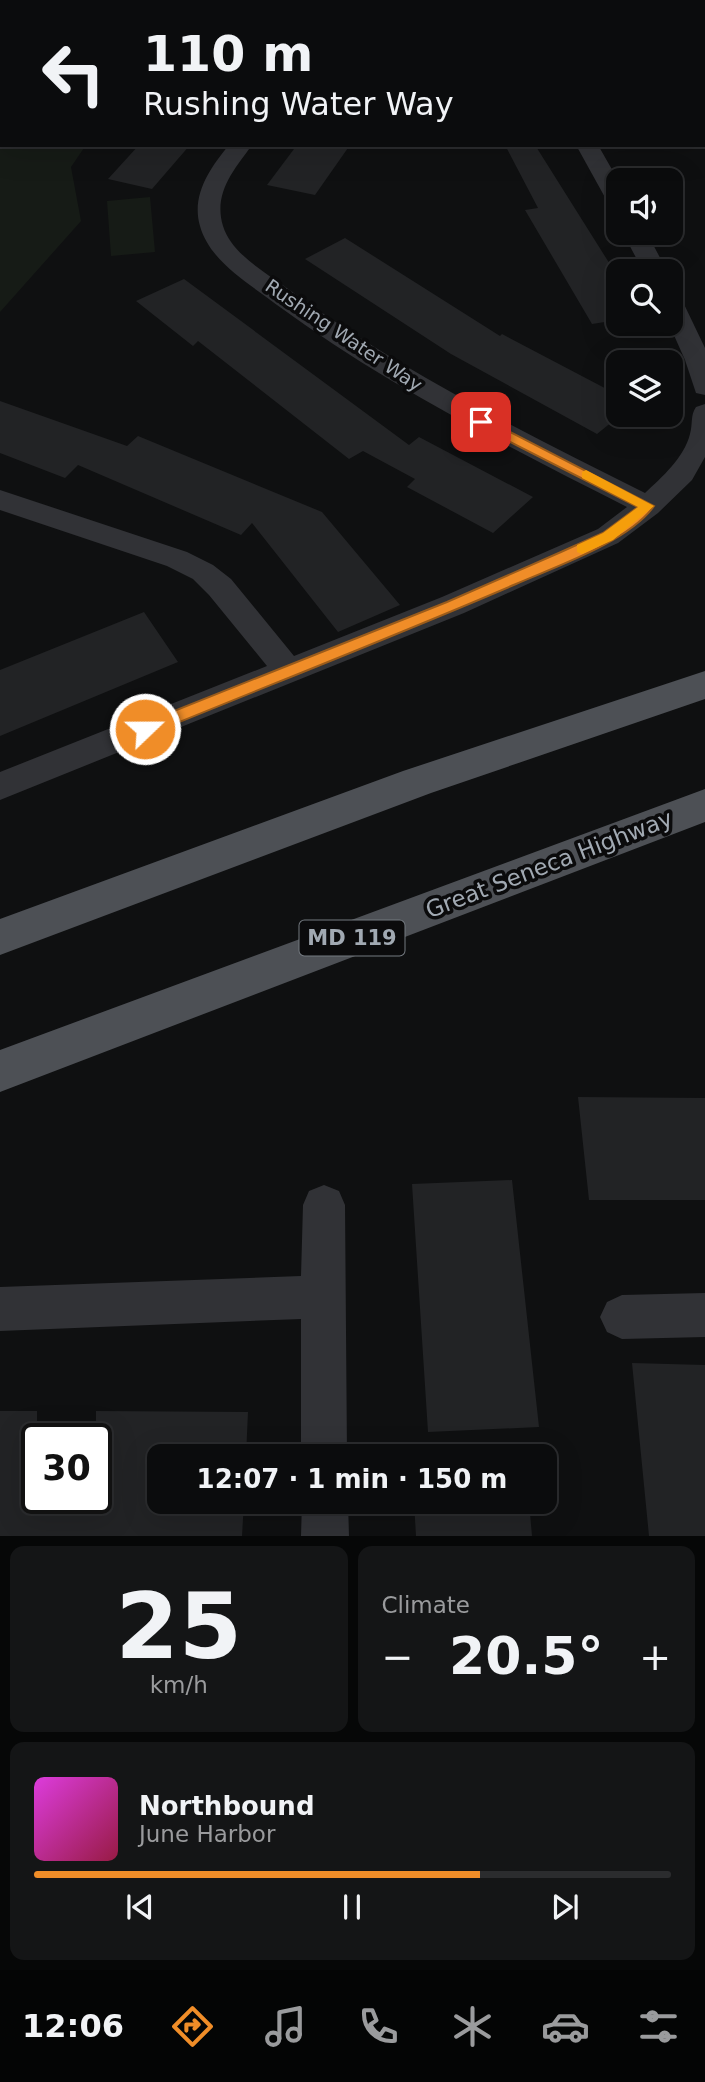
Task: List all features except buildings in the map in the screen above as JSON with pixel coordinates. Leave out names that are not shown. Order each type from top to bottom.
[{"type":"main road","points":[[0,937],[417,782],[705,685]]},
{"type":"main road","name":"Great Seneca Highway","points":[[0,1071],[705,805]]},
{"type":"street","name":"Rushing Water Way","points":[[239,147],[225,164],[208,198],[211,227],[228,254],[295,307],[447,403],[648,506]]},
{"type":"street","points":[[588,147],[606,179]]},
{"type":"street","points":[[683,327],[698,360],[705,387]]},
{"type":"street","points":[[0,786],[453,605],[608,537],[648,506],[682,473],[704,435],[705,414]]},
{"type":"street","points":[[0,500],[177,559],[203,572],[220,587],[289,672]]},
{"type":"street","points":[[324,1205],[324,1444]]},
{"type":"street","points":[[0,1309],[322,1297]]},
{"type":"street","points":[[622,1317],[705,1315]]},
{"type":"street","points":[[325,1514],[325,1536]]},
{"type":"shaded area","points":[[0,147],[85,147],[71,167],[81,221],[0,312]]},
{"type":"shaded area","points":[[150,197],[155,252],[111,256],[107,201]]},
{"type":"slow traffic","points":[[582,549],[608,537],[648,506],[586,475]]},
{"type":"route","points":[[145,729],[453,605],[566,556],[608,537],[648,506],[481,422]]}]
